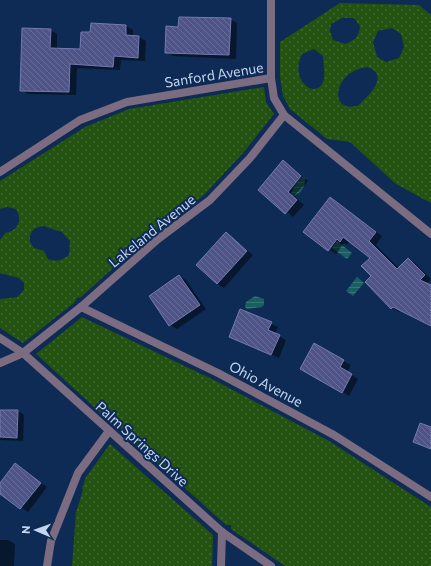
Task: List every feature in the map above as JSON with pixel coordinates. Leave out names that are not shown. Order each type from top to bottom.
[{"type":"street","points":[[271,0],[271,78]]},
{"type":"street","name":"Sanford Avenue","points":[[0,172],[80,120],[127,102],[271,78],[274,98],[284,115],[431,234]]},
{"type":"street","name":"Lakeland Avenue","points":[[0,364],[23,353],[81,308],[158,239],[210,200],[250,158],[284,115]]},
{"type":"street","name":"Ohio Avenue","points":[[81,308],[218,373],[334,435],[431,497]]},
{"type":"street","name":"Palm Springs Drive","points":[[0,338],[23,353],[222,532],[271,566]]},
{"type":"street","points":[[47,566],[51,541],[78,473],[109,431]]},
{"type":"street","points":[[221,566],[222,532]]},
{"type":"green space","points":[[340,3],[419,5],[431,15],[431,203],[396,184],[350,142],[327,139],[290,109],[283,96],[280,77],[280,42]],"holes":[[[342,18],[354,18],[360,26],[359,33],[356,38],[345,44],[333,40],[330,31],[331,24]],[[392,28],[401,34],[404,47],[399,58],[386,62],[377,57],[373,42],[378,31]],[[314,49],[323,56],[324,78],[321,85],[317,88],[312,89],[306,86],[302,81],[299,73],[299,64],[302,54]],[[368,67],[374,71],[377,75],[376,86],[359,105],[349,107],[342,104],[339,99],[338,91],[341,83],[347,76],[356,70]]]},
{"type":"green space","points":[[264,87],[266,102],[274,114],[243,153],[204,195],[152,233],[80,298],[78,297],[74,303],[23,343],[0,328],[0,299],[17,297],[24,290],[24,283],[19,278],[0,273],[0,240],[5,233],[16,228],[19,218],[16,209],[7,207],[0,209],[0,181],[85,127],[129,109]],"holes":[[[43,226],[62,232],[70,241],[69,255],[61,260],[56,261],[48,259],[44,251],[34,248],[30,242],[32,231]]]},
{"type":"green space","points":[[82,317],[214,380],[329,441],[431,507],[431,566],[285,566],[231,529],[231,525],[226,525],[36,354]]},
{"type":"green space","points":[[110,444],[213,535],[212,566],[72,566],[76,512],[83,490],[82,488],[86,477]]},
{"type":"shaded area","points":[[302,177],[305,178],[303,187],[298,194],[293,196],[291,194],[295,185]]},
{"type":"shaded area","points":[[337,241],[352,253],[347,259],[332,248]]},
{"type":"shaded area","points":[[357,277],[364,283],[353,296],[346,291]]},
{"type":"shaded area","points":[[255,296],[264,299],[264,305],[262,307],[247,309],[245,307],[246,302]]},
{"type":"building","points":[[179,17],[231,18],[229,55],[165,53],[166,26],[178,27]]},
{"type":"building","points":[[91,23],[126,25],[126,35],[139,36],[138,58],[114,56],[113,67],[70,64],[69,92],[20,91],[22,28],[51,29],[50,48],[80,49],[81,32],[90,32]]},
{"type":"building","points":[[283,160],[301,176],[288,192],[297,200],[285,214],[258,190]]},
{"type":"building","points":[[330,197],[376,232],[369,241],[397,269],[408,258],[425,275],[420,280],[431,285],[431,326],[393,307],[391,309],[365,282],[371,276],[361,266],[370,258],[343,237],[340,242],[337,239],[328,251],[303,232]]},
{"type":"building","points":[[226,232],[247,251],[217,284],[196,265]]},
{"type":"building","points":[[179,275],[200,305],[169,326],[149,296]]},
{"type":"building","points":[[240,309],[272,322],[268,330],[280,335],[271,355],[229,337]]},
{"type":"building","points":[[314,343],[344,360],[340,367],[352,374],[342,393],[300,369]]},
{"type":"building","points":[[0,410],[18,410],[17,438],[0,437]]},
{"type":"building","points":[[420,423],[431,427],[431,449],[413,442]]},
{"type":"building","points":[[15,463],[41,483],[20,509],[0,494],[0,483]]}]
